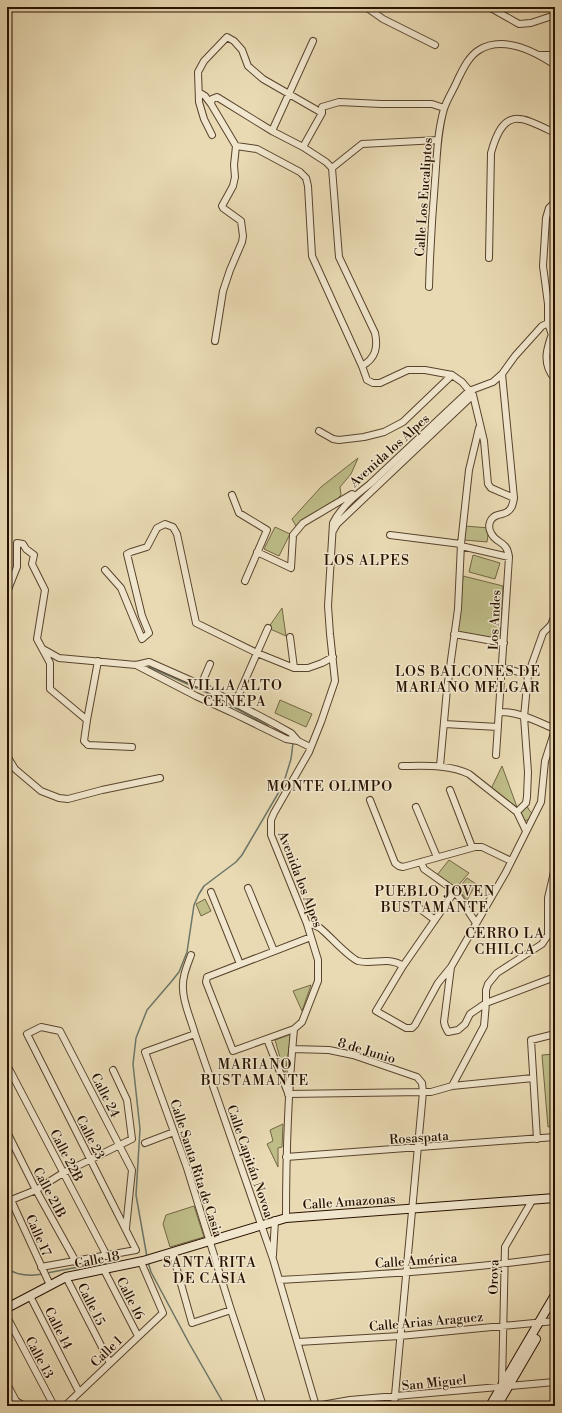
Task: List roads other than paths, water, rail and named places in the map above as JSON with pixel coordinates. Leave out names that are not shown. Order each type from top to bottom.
[{"type":"street","points":[[366,7],[383,19],[435,45]]},
{"type":"street","points":[[489,7],[519,24],[555,15]]},
{"type":"street","points":[[212,135],[204,119],[200,102],[198,72],[200,66],[227,37],[234,41],[242,50],[250,69],[263,79],[322,113]]},
{"type":"street","points":[[272,131],[313,41]]},
{"type":"street","name":"Calle Los Eucaliptos","points":[[429,287],[430,248],[438,140],[444,108],[466,64],[478,50],[488,45],[503,44],[522,47],[540,55]]},
{"type":"street","points":[[540,55],[555,55]]},
{"type":"street","points":[[540,55],[555,65]]},
{"type":"street","points":[[199,94],[200,93],[204,96],[211,104],[236,146],[234,165],[235,177],[233,186],[222,206],[241,221],[243,236],[223,291],[215,341]]},
{"type":"street","points":[[211,104],[214,98],[218,98],[272,131],[303,147],[326,162],[332,168],[339,257],[375,332],[377,344],[374,354],[369,362],[362,366]]},
{"type":"street","points":[[303,147],[322,113],[322,107],[339,102],[432,104],[444,108]]},
{"type":"street","points":[[489,258],[491,153],[495,138],[501,127],[508,121],[515,118],[529,120],[555,133]]},
{"type":"street","points":[[332,168],[362,144],[438,140]]},
{"type":"street","points":[[236,146],[257,149],[300,172],[306,178],[308,186],[312,256],[367,380],[373,383],[380,383],[408,370],[425,370],[452,375],[462,382],[471,393],[484,441],[488,484],[491,488],[514,498]]},
{"type":"street","points":[[552,335],[548,323],[548,304],[542,266],[546,218],[549,208],[555,202]]},
{"type":"street","points":[[471,393],[493,382],[502,374],[515,356],[542,326],[548,323]]},
{"type":"street","points":[[555,326],[546,349],[547,365],[551,375],[555,379]]},
{"type":"street","points":[[390,535],[461,545],[509,557],[508,549],[505,545],[490,533],[489,524],[493,517],[504,514],[510,509],[514,498],[502,374]]},
{"type":"street","points":[[319,431],[333,439],[339,440],[384,432],[403,422],[452,375]]},
{"type":"street","name":"Avenida los Alpes","points":[[294,1029],[302,1022],[318,981],[318,960],[307,924],[271,836],[270,828],[274,813],[310,747],[336,681],[328,606],[333,523],[336,516],[355,496],[471,393]]},
{"type":"street","name":"Avenida los Alpes","points":[[332,532],[337,524],[471,393]]},
{"type":"street","points":[[440,766],[458,609],[461,545],[469,470],[480,426]]},
{"type":"street","points":[[257,552],[291,568],[292,535],[298,528],[303,523],[352,494],[355,496]]},
{"type":"street","points":[[232,495],[239,513],[267,530],[245,581]]},
{"type":"street","points":[[105,570],[121,588],[142,639],[149,633],[142,616],[128,554],[147,547],[157,528],[165,524],[173,527],[177,534],[196,623],[257,653],[294,668],[308,668],[333,657]]},
{"type":"street","points":[[7,592],[17,567],[17,543],[23,544],[26,549],[34,555],[32,564],[45,590],[37,639],[50,662],[50,689],[87,720]]},
{"type":"street","name":"Los Andes","points":[[496,755],[509,557]]},
{"type":"street","points":[[517,812],[526,803],[527,797],[528,772],[524,717],[528,674],[543,633],[551,625],[555,615]]},
{"type":"street","points":[[234,703],[268,628]]},
{"type":"street","points":[[454,634],[504,643]]},
{"type":"street","points":[[290,637],[294,668]]},
{"type":"street","points":[[42,648],[59,658],[136,665],[149,662],[202,685],[291,733],[294,741]]},
{"type":"street","points":[[98,661],[84,741],[88,745],[132,747]]},
{"type":"street","points":[[202,685],[210,664]]},
{"type":"street","points":[[136,665],[196,696],[310,747]]},
{"type":"street","points":[[502,667],[528,674]]},
{"type":"street","points":[[455,891],[403,966],[376,1011],[406,1028],[412,1028],[415,1025],[438,983],[451,966],[506,872],[541,802],[545,761],[555,730],[524,717],[506,712],[500,712]]},
{"type":"street","points":[[444,724],[498,727]]},
{"type":"street","points":[[7,756],[15,770],[41,790],[59,798],[68,799],[102,790],[160,778]]},
{"type":"street","points":[[402,766],[440,766],[462,770],[517,812],[526,832]]},
{"type":"street","points":[[450,790],[472,847]]},
{"type":"street","points":[[370,800],[398,866],[403,867],[472,847],[482,847],[511,861]]},
{"type":"street","points":[[416,807],[437,857]]},
{"type":"street","points":[[421,862],[424,869],[455,891],[476,924]]},
{"type":"street","points":[[452,1086],[484,1026],[486,990],[492,978],[497,973],[542,944],[548,934],[548,898],[555,868]]},
{"type":"street","points":[[248,888],[274,951]]},
{"type":"street","points":[[211,892],[240,964]]},
{"type":"street","points":[[419,908],[435,920]]},
{"type":"street","points":[[307,924],[320,928],[355,959],[363,962],[395,961],[403,966]]},
{"type":"street","points":[[294,1029],[233,1051],[206,982],[208,976],[311,936]]},
{"type":"street","name":"Calle Capitán Novoa","points":[[191,956],[182,988],[184,998],[195,1034],[273,1259],[316,1406]]},
{"type":"street","points":[[451,966],[444,1022],[448,1032],[458,1030],[465,1024],[470,1014],[486,1003],[555,976]]},
{"type":"street","name":"Calle 23","points":[[60,1031],[41,1027],[27,1034],[136,1250]]},
{"type":"street","name":"Calle Capitán Novoa","points":[[286,1218],[288,1094],[294,1029]]},
{"type":"street","name":"Calle 24","points":[[60,1031],[132,1170],[126,1228]]},
{"type":"street","name":"Calle Santa Rita de Casia","points":[[195,1034],[145,1052],[188,1168],[231,1310],[263,1406]]},
{"type":"street","points":[[536,1139],[531,1040],[555,1034]]},
{"type":"street","points":[[267,1039],[288,1094],[431,1092],[452,1086],[533,1078]]},
{"type":"street","name":"8 de Junio","points":[[292,1049],[329,1050],[353,1055],[417,1077],[422,1083],[423,1092]]},
{"type":"street","name":"Calle 22B","points":[[7,1065],[107,1256]]},
{"type":"street","points":[[8,1196],[36,1190],[63,1173],[132,1139],[127,1100],[113,1070]]},
{"type":"street","points":[[394,1406],[423,1092]]},
{"type":"street","name":"Calle 21B","points":[[7,1132],[36,1190],[76,1262]]},
{"type":"street","points":[[146,1143],[174,1132]]},
{"type":"street","name":"Rosaspata","points":[[286,1157],[555,1137]]},
{"type":"street","name":"Calle 17","points":[[8,1196],[49,1283]]},
{"type":"street","name":"Calle Amazonas","points":[[145,1261],[261,1224],[286,1218],[555,1198]]},
{"type":"street","name":"Oroya","points":[[505,1386],[503,1326],[505,1247],[533,1199]]},
{"type":"street","name":"Calle Capitán Novoa","points":[[273,1259],[276,1220]]},
{"type":"street","name":"Calle 18","points":[[42,1270],[136,1250]]},
{"type":"street","points":[[172,1252],[192,1323],[231,1310]]},
{"type":"street","name":"Calle América","points":[[279,1280],[406,1273],[504,1264],[555,1257]]},
{"type":"street","name":"Calle 18","points":[[7,1308],[30,1296],[49,1283],[66,1277],[145,1261]]},
{"type":"street","name":"Calle 1","points":[[65,1406],[163,1313],[145,1261]]},
{"type":"street","name":"Calle 16","points":[[104,1270],[138,1336]]},
{"type":"street","name":"Calle 15","points":[[66,1277],[110,1362]]},
{"type":"street","points":[[490,1406],[505,1386],[542,1322],[555,1295]]},
{"type":"street","name":"Calle 14","points":[[30,1296],[79,1392]]},
{"type":"street","points":[[542,1322],[555,1305]]},
{"type":"street","name":"Calle 13","points":[[7,1317],[54,1406]]},
{"type":"street","name":"Calle Arias Araguez","points":[[298,1342],[400,1336],[555,1321]]},
{"type":"street","name":"San Miguel","points":[[316,1406],[350,1400],[555,1382]]},
{"type":"street","points":[[7,1384],[16,1401],[24,1406]]},
{"type":"street","points":[[497,1406],[505,1386]]},
{"type":"waterway","points":[[149,667],[210,694],[268,726]]},
{"type":"waterway","points":[[274,729],[286,736]]},
{"type":"waterway","points":[[147,1257],[136,1195],[140,1129],[133,1064],[136,1038],[147,1010],[179,972],[187,952],[194,905],[199,894],[204,886],[236,862],[242,855],[283,785],[291,759],[293,743]]},
{"type":"waterway","points":[[148,1262],[151,1272],[225,1406]]},
{"type":"waterway","points":[[47,1273],[73,1268],[116,1263]]},
{"type":"waterway","points":[[7,1268],[15,1273],[24,1275],[43,1274]]},
{"type":"district","name":"LOS ALPES","points":[[367,560]]},
{"type":"district","name":"LOS BALCONES DE MARIANO MELGAR","points":[[468,680]]},
{"type":"district","name":"VILLA ALTO CENEPA","points":[[235,694]]},
{"type":"district","name":"MONTE OLIMPO","points":[[330,786]]},
{"type":"district","name":"PUEBLO JOVEN BUSTAMANTE","points":[[435,900]]},
{"type":"district","name":"CERRO LA CHILCA","points":[[505,942]]},
{"type":"district","name":"MARIANO BUSTAMANTE","points":[[255,1072]]},
{"type":"district","name":"SANTA RITA DE CASIA","points":[[210,1270]]}]
